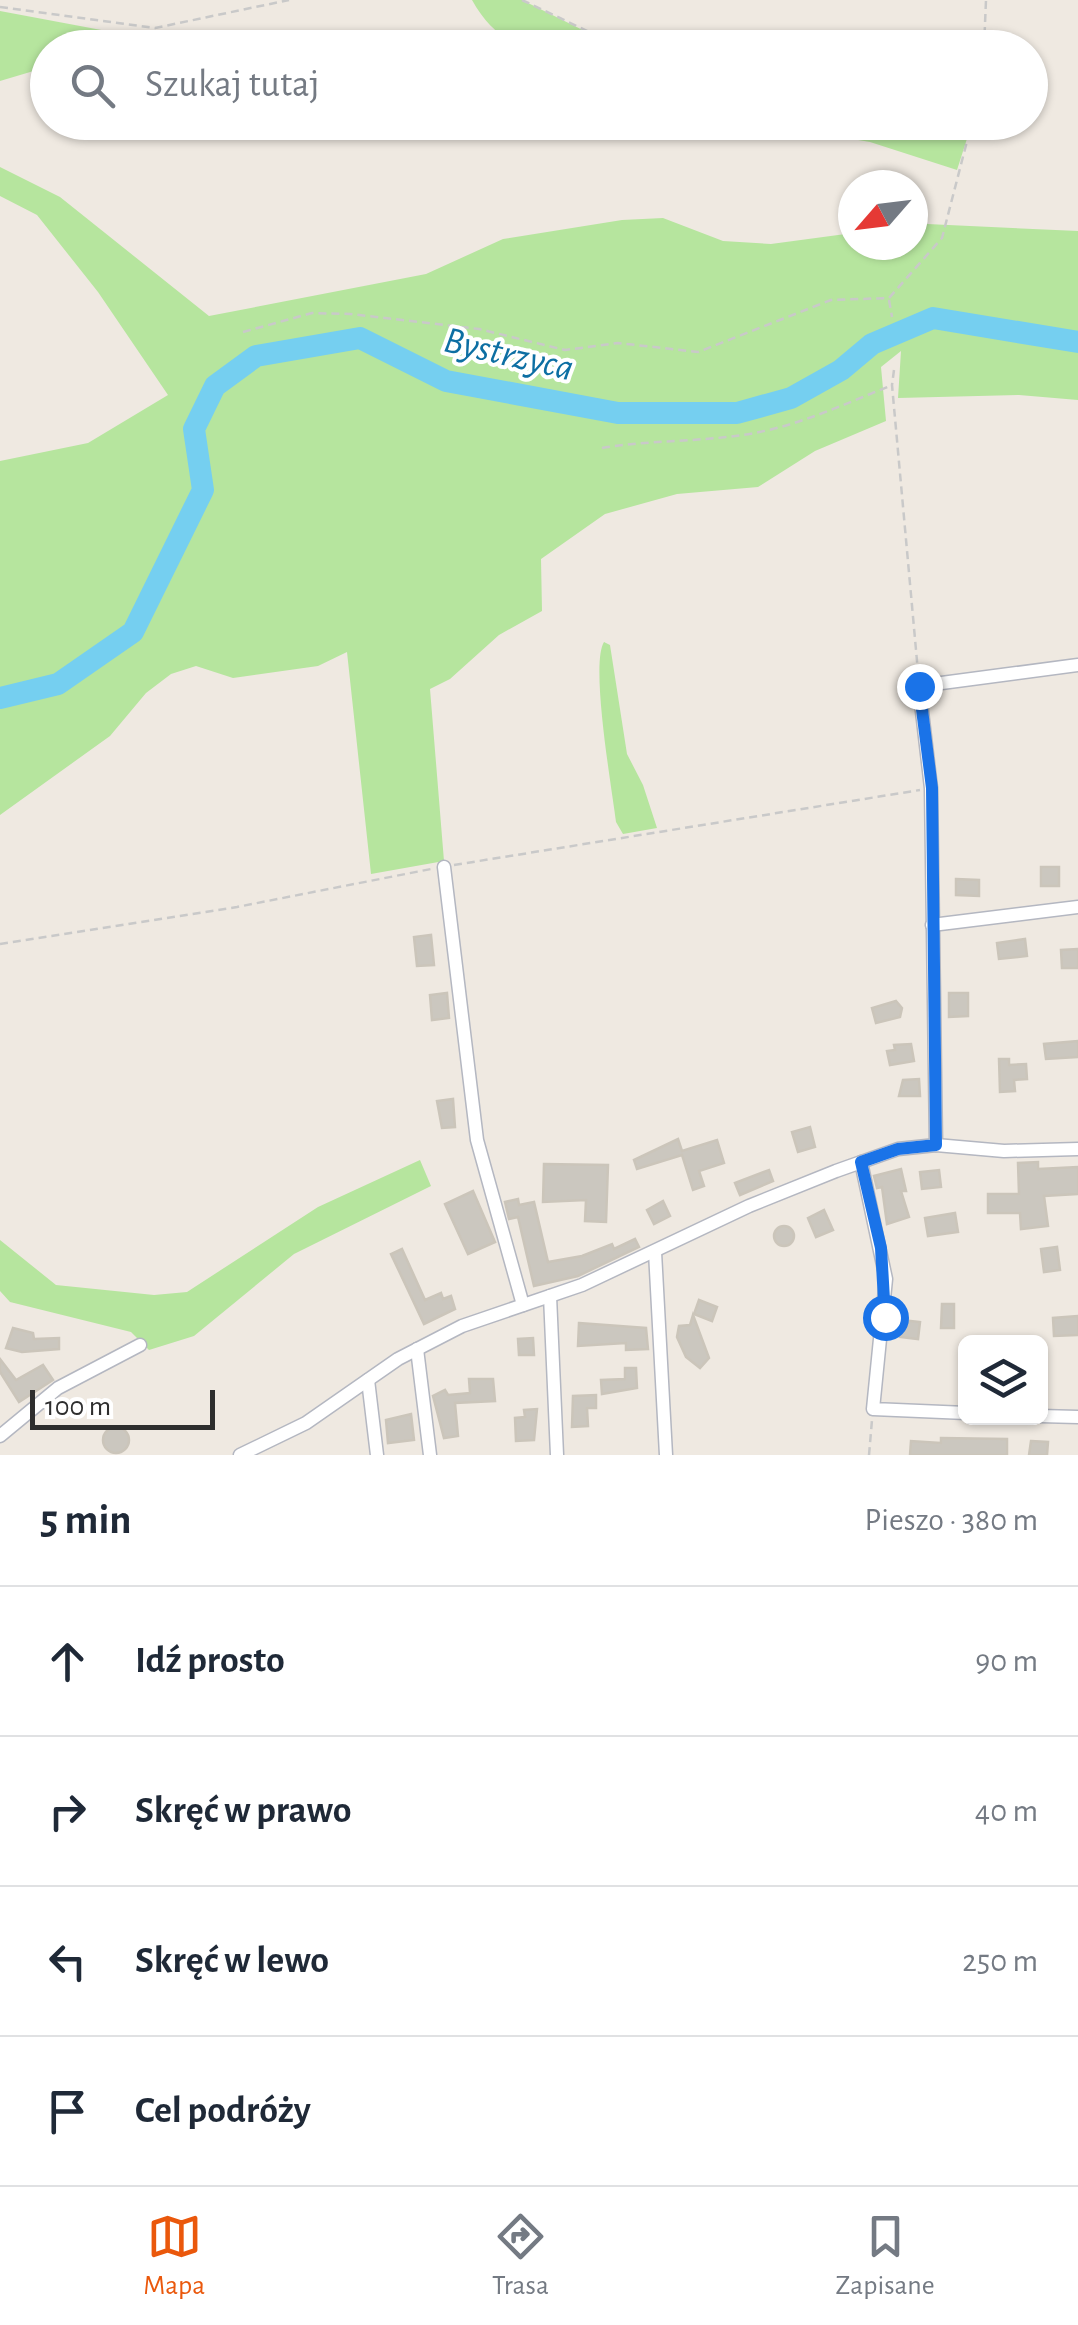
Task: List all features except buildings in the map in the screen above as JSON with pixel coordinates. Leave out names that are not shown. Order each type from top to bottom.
[{"type":"street","points":[[936,1145],[932,788],[919,686],[1078,665]]},
{"type":"street","points":[[444,867],[478,1140],[524,1305]]},
{"type":"street","points":[[932,925],[1078,906]]},
{"type":"street","points":[[240,1455],[306,1423],[417,1349],[462,1326],[550,1296],[655,1252],[749,1206],[861,1162],[898,1149],[936,1145],[1004,1151],[1078,1150]]},
{"type":"street","points":[[861,1162],[886,1279],[873,1409],[958,1413]]},
{"type":"street","points":[[655,1252],[666,1455]]},
{"type":"street","points":[[550,1296],[557,1455]]},
{"type":"street","points":[[0,1436],[58,1388],[140,1345]]},
{"type":"street","points":[[417,1349],[430,1455]]},
{"type":"street","points":[[368,1380],[377,1455]]},
{"type":"street","points":[[1048,1416],[1078,1417]]},
{"type":"path","points":[[0,7],[155,28],[288,0]]},
{"type":"path","points":[[522,0],[585,30]]},
{"type":"path","points":[[985,30],[986,0]]},
{"type":"path","points":[[242,332],[312,313],[350,314],[479,329],[565,350],[618,343],[698,352],[831,300],[889,298],[942,238],[967,140]]},
{"type":"path","points":[[889,298],[892,316]]},
{"type":"path","points":[[894,370],[892,385],[919,686]]},
{"type":"path","points":[[602,448],[657,439],[742,435],[808,419],[892,385]]},
{"type":"path","points":[[0,944],[932,788]]},
{"type":"path","points":[[869,1455],[873,1409]]},
{"type":"green space","points":[[472,0],[522,0],[583,30],[497,30]]},
{"type":"green space","points":[[0,11],[101,30],[30,30],[30,72],[0,81]]},
{"type":"green space","points":[[858,140],[966,140],[957,170]]},
{"type":"green space","points":[[0,167],[60,197],[209,316],[426,274],[503,239],[622,220],[663,218],[723,241],[771,244],[838,235],[838,260],[928,260],[928,224],[1078,231],[1078,400],[1019,395],[898,398],[901,351],[881,367],[886,421],[815,451],[758,487],[677,494],[605,514],[541,559],[542,611],[499,635],[450,679],[430,689],[444,861],[371,874],[347,652],[318,666],[233,678],[196,666],[171,674],[146,693],[110,736],[0,815],[0,461],[88,443],[168,395],[98,292],[37,215],[0,196]]},
{"type":"green space","points":[[604,642],[610,645],[627,754],[643,785],[657,828],[623,834],[616,822],[599,675]]},
{"type":"green space","points":[[420,1160],[431,1186],[294,1254],[194,1336],[149,1350],[131,1332],[10,1302],[0,1291],[0,1240],[56,1285],[154,1295],[187,1292],[318,1207]]},
{"type":"waterway","name":"Bystrzyca","points":[[0,698],[58,684],[133,632],[203,490],[194,429],[215,386],[256,356],[360,338],[446,381],[618,413],[737,413],[791,398],[841,370],[872,344],[933,318],[1078,342]]},
{"type":"route","points":[[885,1317],[886,1279],[861,1162],[898,1149],[936,1145],[932,788],[919,686]]}]
